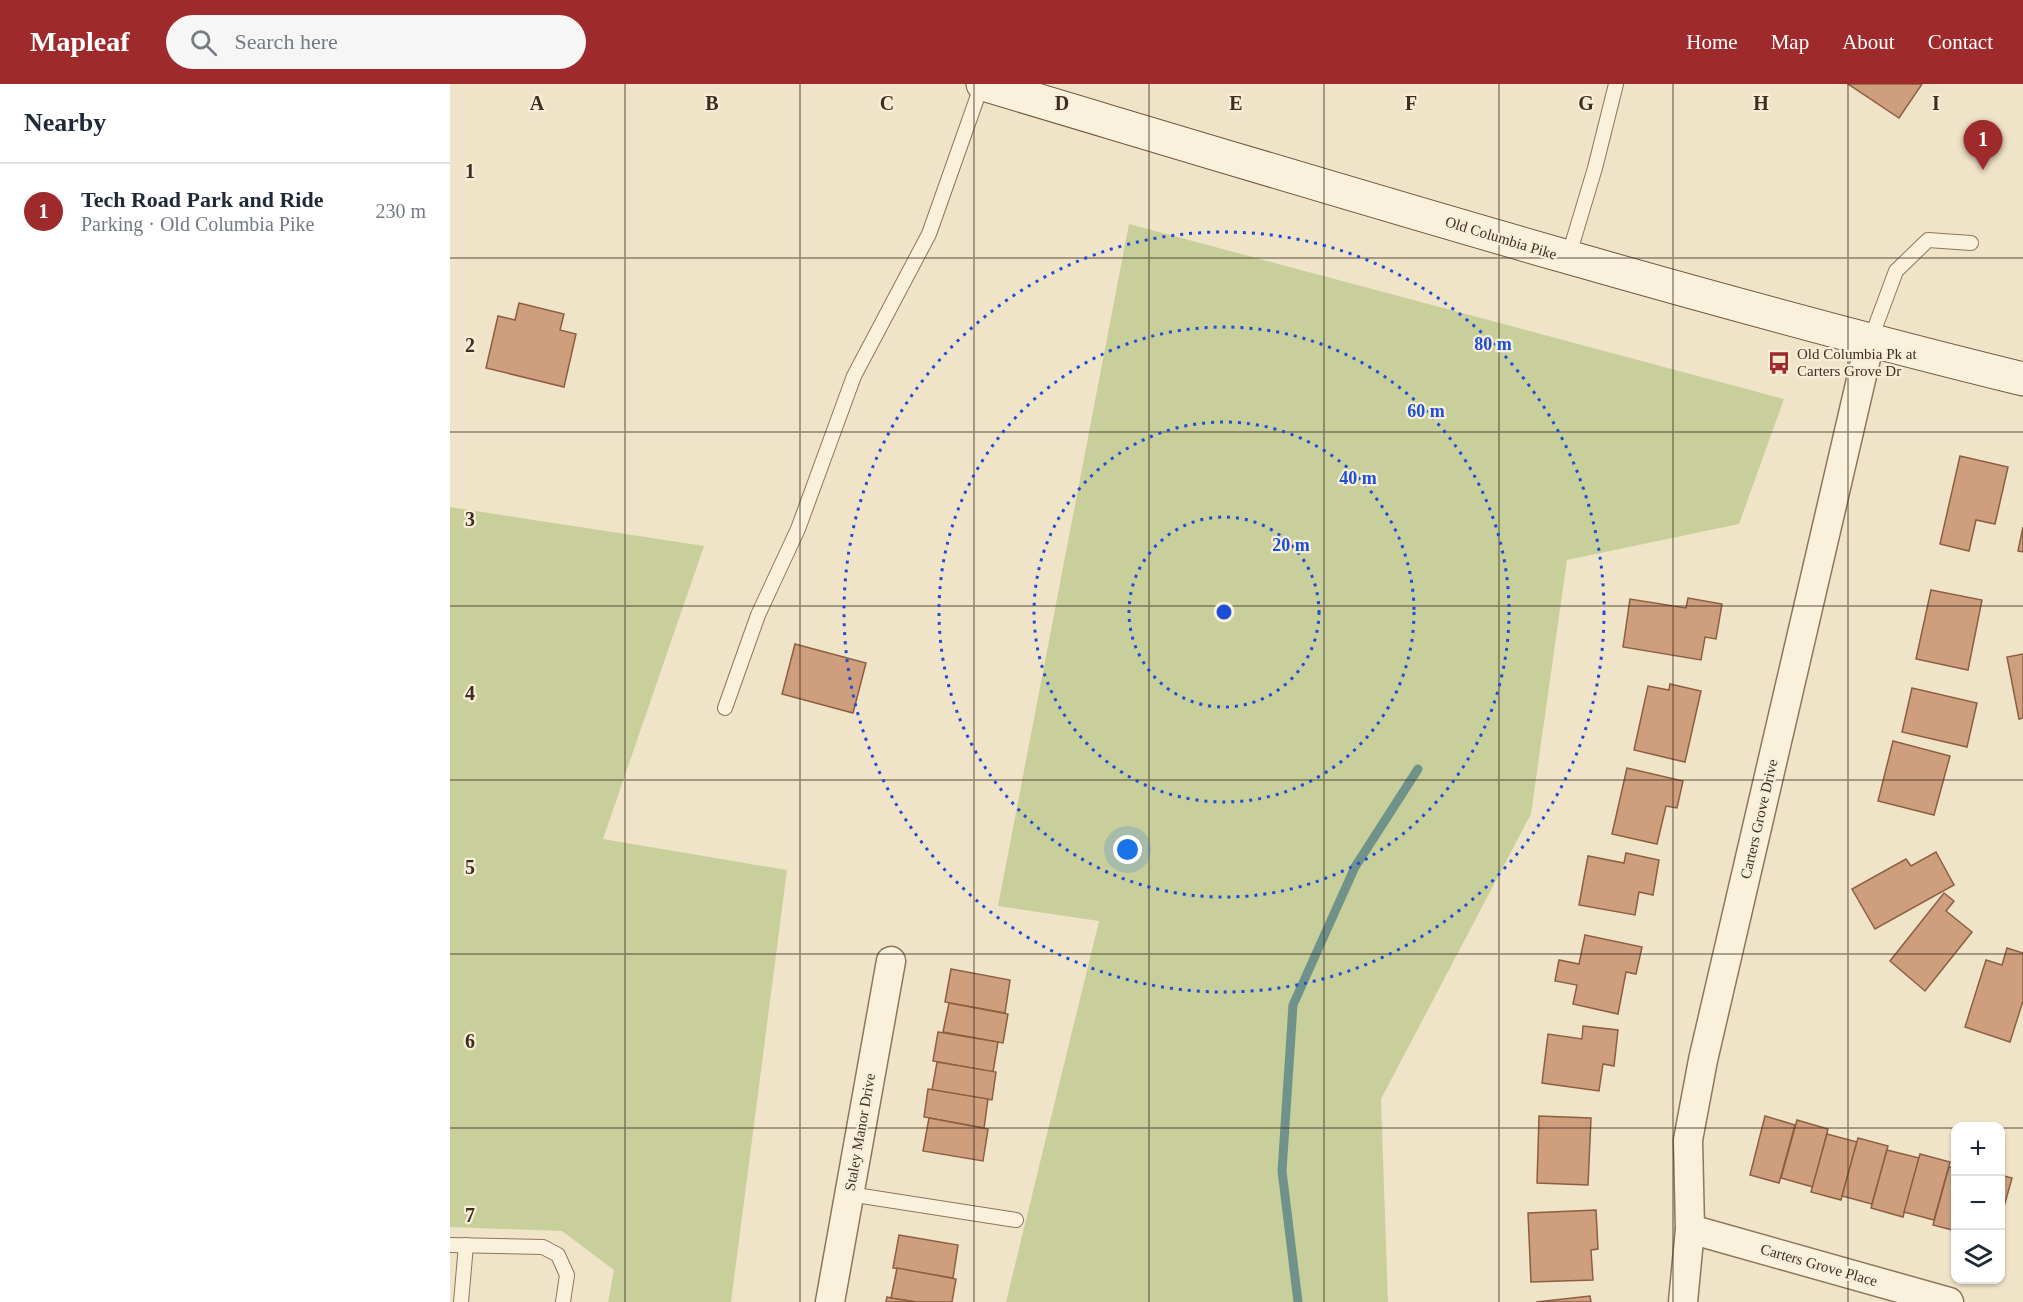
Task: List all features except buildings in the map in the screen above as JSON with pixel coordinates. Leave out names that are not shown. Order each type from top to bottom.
[{"type":"main road","name":"Old Columbia Pike","points":[[983,84],[1568,258],[1870,341],[2023,379]]},
{"type":"street","name":"Carters Grove Drive","points":[[1683,1302],[1690,1229],[1688,1140],[1703,1060],[1870,341]]},
{"type":"street","name":"Staley Manor Drive","points":[[830,1302],[891,961]]},
{"type":"street","name":"Carters Grove Place","points":[[1690,1229],[1949,1302]]},
{"type":"lane","points":[[725,708],[758,615],[798,529],[854,376],[929,234],[983,84]]},
{"type":"lane","points":[[1568,258],[1595,168],[1616,84]]},
{"type":"lane","points":[[1870,341],[1896,271],[1928,240],[1971,243]]},
{"type":"lane","points":[[849,1194],[1016,1220]]},
{"type":"lane","points":[[450,1245],[543,1247],[558,1255],[567,1275],[563,1302]]},
{"type":"lane","points":[[461,1302],[466,1245]]},
{"type":"green space","points":[[1129,224],[1784,399],[1739,524],[1567,560],[1531,814],[1381,1099],[1388,1302],[1006,1302],[1099,921],[998,906]]},
{"type":"green space","points":[[450,507],[704,546],[603,839],[787,870],[731,1302],[608,1302],[614,1270],[562,1231],[450,1227]]},
{"type":"waterway","points":[[1298,1302],[1282,1171],[1293,1005],[1355,867],[1418,769]]},
{"type":"place","name":"Tech Road Park and Ride","points":[[1983,170]]},
{"type":"place","name":"Old Columbia Pk at Carters Grove Dr","points":[[1779,363]]}]
